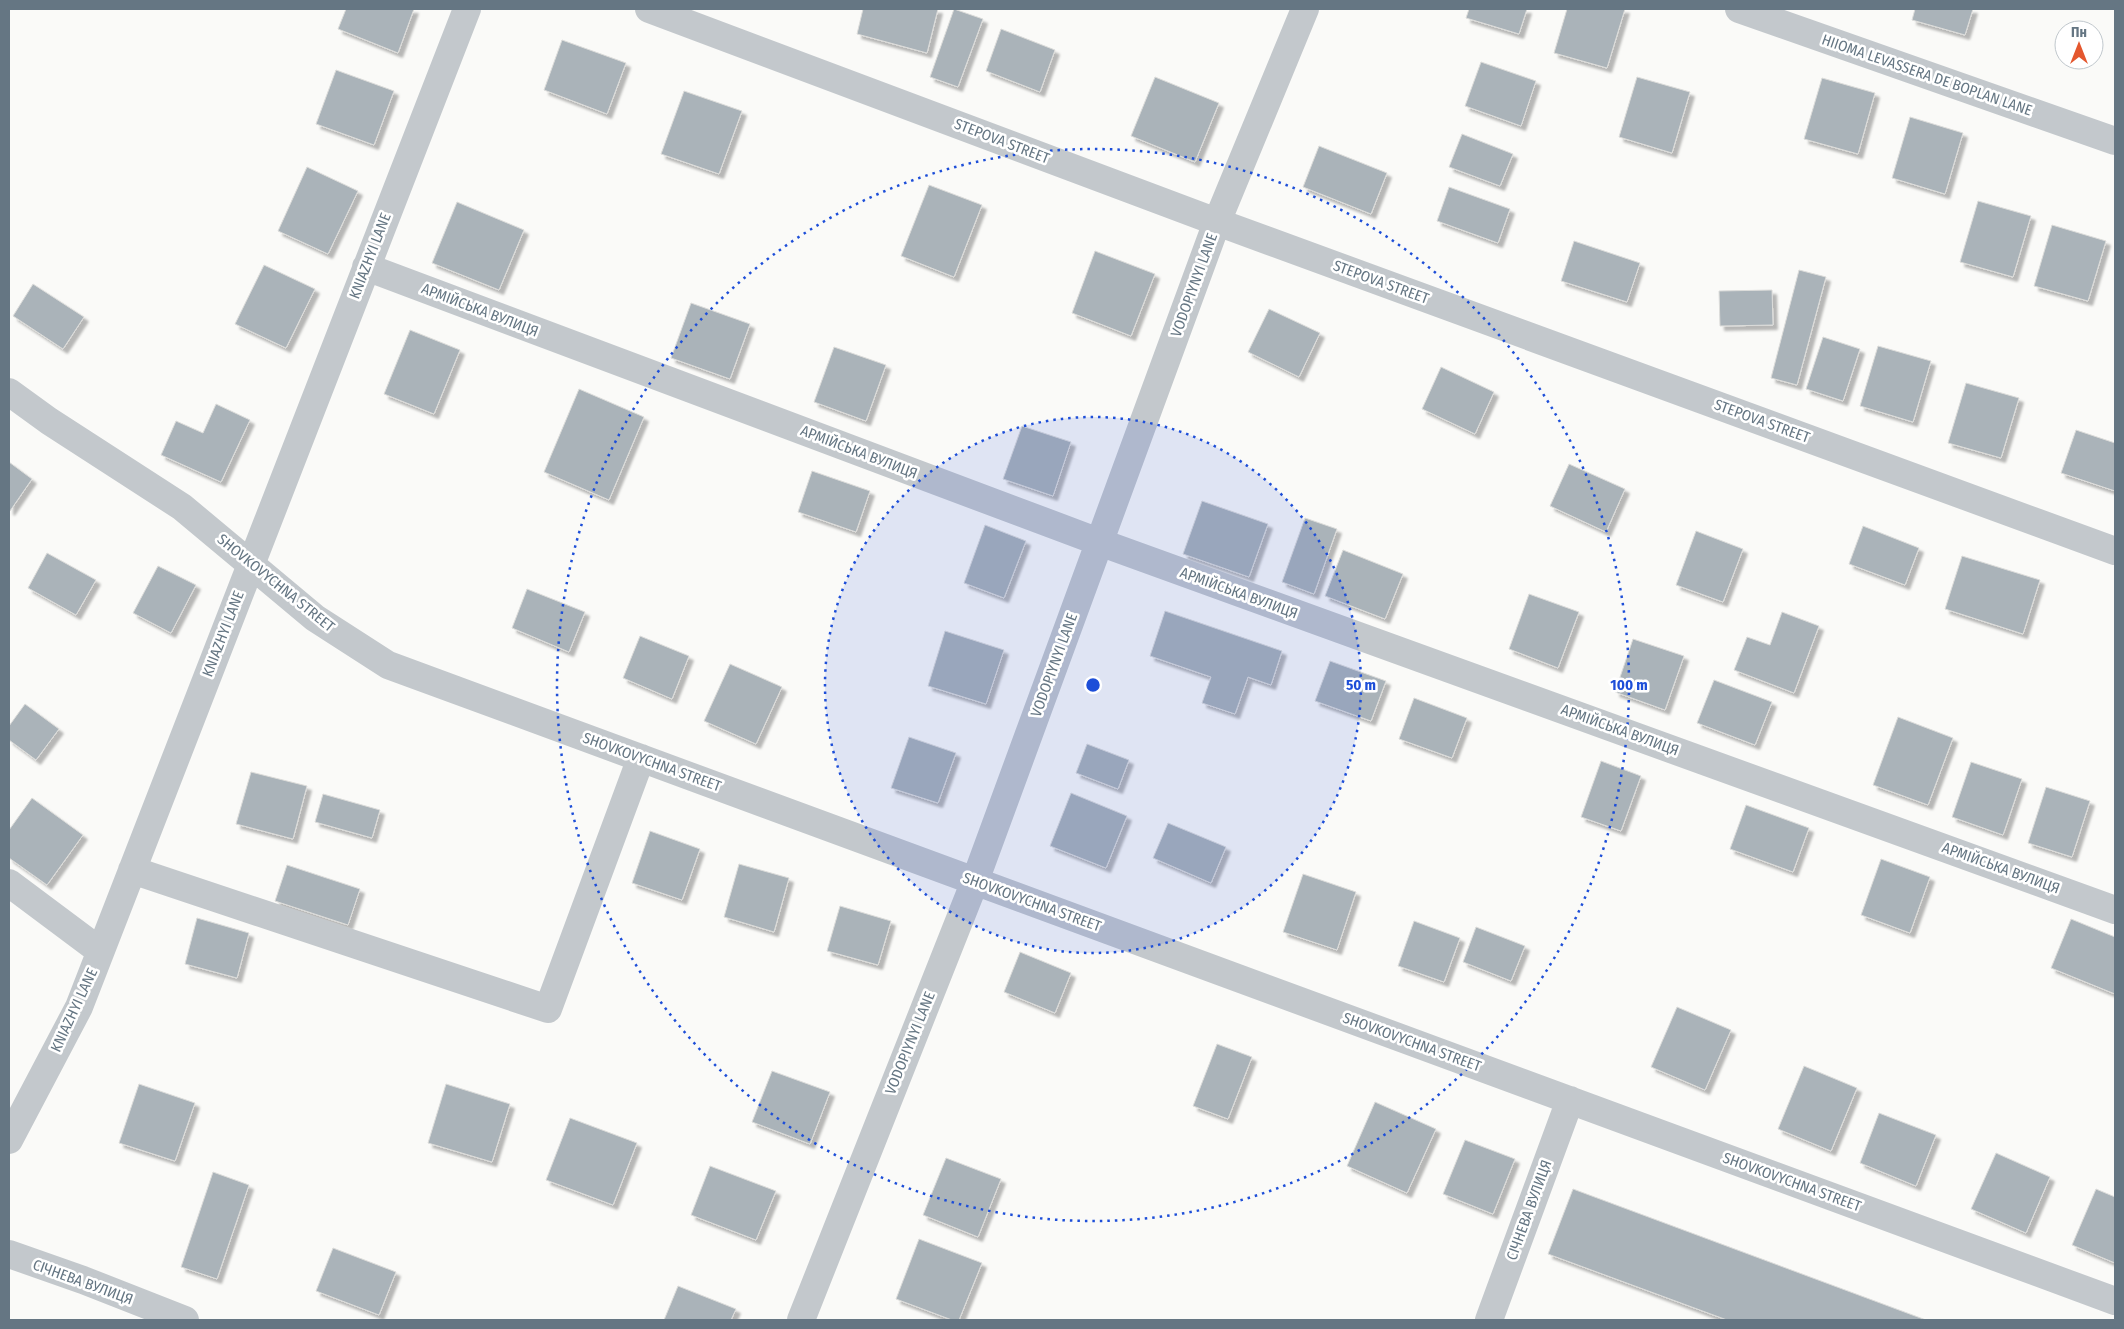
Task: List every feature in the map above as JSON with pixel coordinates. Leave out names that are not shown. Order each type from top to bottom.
[{"type":"street","name":"KNIAZHYI LANE","points":[[9,1140],[79,1007],[467,9]]},
{"type":"street","name":"STEPOVA STREET","points":[[649,9],[1217,222],[2115,551]]},
{"type":"street","name":"VODOPIYNYI LANE","points":[[801,1320],[975,881],[1217,222],[1305,9]]},
{"type":"street","name":"HIIOMA LEVASSERA DE BOPLAN LANE","points":[[1739,9],[2115,141]]},
{"type":"street","name":"АРМІЙСЬКА ВУЛИЦЯ","points":[[366,268],[1099,542],[2115,910]]},
{"type":"street","name":"SHOVKOVYCHNA STREET","points":[[9,392],[49,421],[182,507],[314,618],[388,665],[2115,1301]]},
{"type":"street","points":[[132,870],[548,1009],[641,758]]},
{"type":"street","points":[[9,883],[100,951]]},
{"type":"street","name":"СІЧНЕВА ВУЛИЦЯ","points":[[1489,1320],[1570,1100]]},
{"type":"street","name":"СІЧНЕВА ВУЛИЦЯ","points":[[9,1254],[83,1280],[185,1320]]},
{"type":"building","points":[[346,9],[414,9],[398,53],[338,29]]},
{"type":"building","points":[[863,9],[938,9],[927,53],[857,34]]},
{"type":"building","points":[[954,9],[983,19],[958,87],[930,77]]},
{"type":"building","points":[[1469,9],[1527,9],[1519,34],[1466,18]]},
{"type":"building","points":[[1567,9],[1625,9],[1607,68],[1554,53]]},
{"type":"building","points":[[1915,9],[1973,9],[1965,35],[1912,20]]},
{"type":"building","points":[[1001,29],[1055,50],[1040,92],[986,71]]},
{"type":"building","points":[[562,40],[626,63],[607,114],[544,90]]},
{"type":"building","points":[[1481,62],[1536,81],[1521,126],[1465,106]]},
{"type":"building","points":[[336,70],[394,91],[374,145],[316,124]]},
{"type":"building","points":[[1155,77],[1219,103],[1195,162],[1131,136]]},
{"type":"building","points":[[1637,77],[1690,92],[1672,153],[1619,137]]},
{"type":"building","points":[[1822,78],[1875,93],[1858,154],[1804,139]]},
{"type":"building","points":[[684,91],[742,111],[719,174],[661,154]]},
{"type":"building","points":[[1910,117],[1963,133],[1945,194],[1892,178]]},
{"type":"building","points":[[1462,134],[1513,154],[1500,186],[1449,167]]},
{"type":"building","points":[[1319,146],[1387,173],[1371,214],[1303,187]]},
{"type":"building","points":[[307,167],[358,191],[328,254],[278,231]]},
{"type":"building","points":[[929,185],[982,205],[954,277],[901,256]]},
{"type":"building","points":[[1449,187],[1510,209],[1498,243],[1437,221]]},
{"type":"building","points":[[1978,201],[2031,216],[2013,277],[1960,262]]},
{"type":"building","points":[[457,202],[524,230],[499,290],[432,263]]},
{"type":"building","points":[[2052,225],[2106,241],[2088,301],[2034,286]]},
{"type":"building","points":[[1574,241],[1640,263],[1627,302],[1561,281]]},
{"type":"building","points":[[1095,251],[1155,274],[1131,336],[1072,313]]},
{"type":"building","points":[[264,265],[315,289],[286,348],[235,324]]},
{"type":"building","points":[[1799,270],[1826,277],[1797,385],[1771,378]]},
{"type":"building","points":[[33,284],[84,317],[63,349],[13,316]]},
{"type":"building","points":[[1772,290],[1773,325],[1720,326],[1719,291]]},
{"type":"building","points":[[691,303],[750,324],[730,379],[671,358]]},
{"type":"building","points":[[1269,309],[1320,333],[1299,377],[1248,352]]},
{"type":"building","points":[[410,330],[460,350],[434,414],[384,394]]},
{"type":"building","points":[[1823,337],[1860,349],[1843,401],[1806,389]]},
{"type":"building","points":[[1878,346],[1931,361],[1913,422],[1860,406]]},
{"type":"building","points":[[834,347],[886,365],[866,421],[814,402]]},
{"type":"building","points":[[1441,367],[1494,392],[1475,434],[1422,409]]},
{"type":"building","points":[[1966,383],[2019,398],[2001,458],[1948,443]]},
{"type":"building","points":[[579,389],[644,417],[609,500],[544,472]]},
{"type":"building","points":[[216,404],[250,420],[221,482],[161,455],[176,421],[203,433]]},
{"type":"building","points":[[1022,426],[1071,442],[1053,496],[1003,479]]},
{"type":"building","points":[[2076,430],[2115,443],[2115,491],[2061,473]]},
{"type":"building","points":[[9,462],[32,479],[10,511],[9,510]]},
{"type":"building","points":[[1569,464],[1625,489],[1606,532],[1550,506]]},
{"type":"building","points":[[812,471],[870,491],[856,532],[798,512]]},
{"type":"building","points":[[1202,501],[1268,524],[1249,577],[1183,554]]},
{"type":"building","points":[[1305,518],[1337,529],[1314,594],[1282,582]]},
{"type":"building","points":[[985,525],[1026,541],[1004,598],[964,583]]},
{"type":"building","points":[[1863,526],[1919,548],[1905,585],[1849,564]]},
{"type":"building","points":[[1696,531],[1743,549],[1723,602],[1676,585]]},
{"type":"building","points":[[1343,550],[1403,574],[1385,619],[1325,596]]},
{"type":"building","points":[[47,553],[96,580],[76,615],[28,588]]},
{"type":"building","points":[[1962,556],[2040,580],[2023,634],[1945,609]]},
{"type":"building","points":[[158,566],[196,585],[171,633],[133,613]]},
{"type":"building","points":[[527,589],[585,612],[569,652],[512,628]]},
{"type":"building","points":[[1529,594],[1579,612],[1558,668],[1509,649]]},
{"type":"building","points":[[1165,611],[1282,651],[1271,685],[1248,677],[1235,714],[1202,703],[1211,677],[1150,656]]},
{"type":"building","points":[[1782,612],[1819,626],[1794,693],[1734,670],[1747,637],[1770,645]]},
{"type":"building","points":[[945,631],[1004,650],[986,704],[928,686]]},
{"type":"building","points":[[640,636],[689,656],[672,699],[623,678]]},
{"type":"building","points":[[1633,639],[1684,656],[1665,710],[1615,692]]},
{"type":"building","points":[[1330,661],[1386,681],[1371,721],[1315,701]]},
{"type":"building","points":[[730,664],[782,687],[756,744],[704,721]]},
{"type":"building","points":[[1714,680],[1772,702],[1755,745],[1697,723]]},
{"type":"building","points":[[1414,698],[1467,718],[1452,758],[1399,739]]},
{"type":"building","points":[[25,704],[59,729],[36,760],[9,740],[9,726]]},
{"type":"building","points":[[1898,717],[1953,738],[1928,805],[1873,785]]},
{"type":"building","points":[[909,737],[956,753],[938,803],[891,788]]},
{"type":"building","points":[[1087,744],[1129,760],[1118,789],[1076,773]]},
{"type":"building","points":[[1601,761],[1641,776],[1621,831],[1581,817]]},
{"type":"building","points":[[1971,762],[2022,779],[2003,835],[1952,817]]},
{"type":"building","points":[[251,772],[307,786],[293,839],[236,824]]},
{"type":"building","points":[[2046,787],[2090,801],[2072,857],[2028,843]]},
{"type":"building","points":[[1071,793],[1127,816],[1106,868],[1050,846]]},
{"type":"building","points":[[323,794],[380,810],[372,838],[315,822]]},
{"type":"building","points":[[32,798],[83,835],[47,885],[9,858],[9,830]]},
{"type":"building","points":[[1746,805],[1809,828],[1793,872],[1730,849]]},
{"type":"building","points":[[1168,823],[1226,847],[1211,883],[1153,858]]},
{"type":"building","points":[[650,831],[700,849],[682,900],[632,883]]},
{"type":"building","points":[[1881,859],[1930,877],[1910,933],[1861,915]]},
{"type":"building","points":[[739,864],[789,878],[774,932],[724,917]]},
{"type":"building","points":[[287,865],[360,889],[348,925],[275,901]]},
{"type":"building","points":[[1303,874],[1356,892],[1337,950],[1283,932]]},
{"type":"building","points":[[840,906],[891,921],[878,965],[827,951]]},
{"type":"building","points":[[197,918],[249,933],[237,978],[185,964]]},
{"type":"building","points":[[2071,919],[2115,937],[2115,994],[2051,968]]},
{"type":"building","points":[[1414,921],[1460,938],[1444,982],[1398,966]]},
{"type":"building","points":[[1476,927],[1525,946],[1511,981],[1463,962]]},
{"type":"building","points":[[1020,952],[1071,973],[1055,1013],[1004,992]]},
{"type":"building","points":[[1677,1007],[1731,1030],[1705,1090],[1651,1067]]},
{"type":"building","points":[[1217,1044],[1252,1057],[1228,1119],[1193,1106]]},
{"type":"building","points":[[1804,1066],[1857,1088],[1831,1151],[1778,1129]]},
{"type":"building","points":[[772,1071],[830,1092],[810,1144],[752,1122]]},
{"type":"building","points":[[139,1084],[195,1103],[175,1161],[119,1143]]},
{"type":"building","points":[[446,1084],[510,1104],[492,1162],[428,1143]]},
{"type":"building","points":[[1375,1102],[1436,1129],[1407,1193],[1347,1166]]},
{"type":"building","points":[[1879,1113],[1936,1135],[1916,1186],[1860,1163]]},
{"type":"building","points":[[570,1118],[637,1143],[613,1205],[546,1180]]},
{"type":"building","points":[[1465,1140],[1515,1159],[1493,1214],[1443,1194]]},
{"type":"building","points":[[1996,1153],[2050,1177],[2026,1233],[1971,1209]]},
{"type":"building","points":[[946,1158],[1001,1179],[978,1237],[923,1215]]},
{"type":"building","points":[[710,1166],[776,1191],[756,1240],[691,1215]]},
{"type":"building","points":[[213,1172],[249,1185],[217,1279],[181,1267]]},
{"type":"building","points":[[1573,1189],[1926,1320],[1727,1320],[1548,1254]]},
{"type":"building","points":[[2096,1189],[2115,1197],[2115,1263],[2072,1245]]},
{"type":"building","points":[[919,1239],[982,1263],[959,1320],[952,1320],[896,1299]]},
{"type":"building","points":[[333,1248],[396,1272],[379,1315],[316,1291]]},
{"type":"building","points":[[678,1286],[736,1309],[731,1320],[664,1320]]}]
